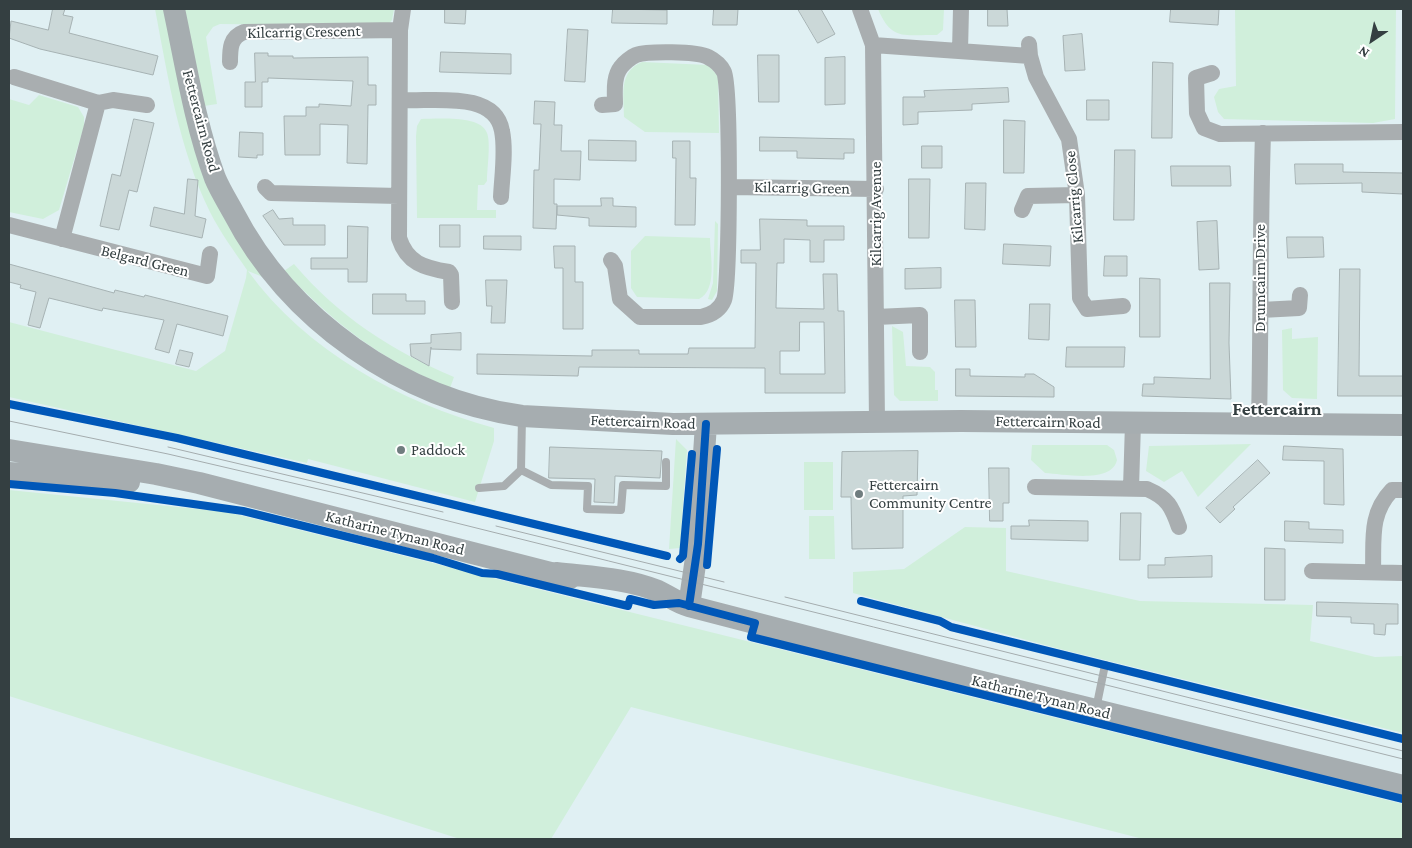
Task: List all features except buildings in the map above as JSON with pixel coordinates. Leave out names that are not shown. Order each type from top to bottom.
[{"type":"main road","name":"Fettercairn Road","points":[[174,9],[200,131],[216,179],[240,226],[275,276],[304,309],[331,332],[406,379],[450,400],[522,416],[706,424],[877,422],[1403,425]]},
{"type":"main road","points":[[684,605],[698,544],[706,424]]},
{"type":"main road","name":"Katharine Tynan Road","points":[[9,450],[156,474],[556,573],[632,583],[658,591],[684,605],[1095,711],[1243,745],[1403,786]]},
{"type":"main road","name":"Katharine Tynan Road","points":[[9,473],[155,484],[234,493]]},
{"type":"street","points":[[403,9],[400,30],[399,238],[403,250],[416,264],[424,268],[449,272],[452,302]]},
{"type":"street","name":"Kilcarrig Avenue","points":[[860,9],[873,45],[877,422]]},
{"type":"street","points":[[960,51],[961,9]]},
{"type":"street","name":"Kilcarrig Crescent","points":[[230,62],[233,39],[237,34],[244,32],[400,30]]},
{"type":"street","name":"Kilcarrig Close","points":[[873,45],[960,51],[1029,50],[1036,77],[1069,139],[1077,195],[1080,298],[1087,309],[1123,306]]},
{"type":"street","points":[[602,105],[615,104],[616,75],[621,67],[636,55],[701,54],[715,61],[726,74],[729,187],[727,289],[725,300],[719,308],[709,315],[696,318],[640,317],[620,299],[615,266],[611,260]]},
{"type":"street","points":[[1212,73],[1196,78],[1197,113],[1204,128],[1220,134],[1403,132]]},
{"type":"street","points":[[14,77],[98,103],[113,100],[147,105]]},
{"type":"street","points":[[401,100],[472,102],[489,108],[499,119],[503,132],[501,197]]},
{"type":"street","points":[[62,239],[98,103]]},
{"type":"street","name":"Drumcairn Drive","points":[[1259,423],[1261,310],[1259,244],[1263,133]]},
{"type":"street","points":[[265,187],[271,193],[399,196]]},
{"type":"street","name":"Kilcarrig Green","points":[[729,187],[876,189]]},
{"type":"street","points":[[1022,210],[1028,196],[1077,195]]},
{"type":"street","name":"Belgard Green","points":[[9,225],[207,276],[210,254]]},
{"type":"street","points":[[1261,310],[1299,308],[1300,295]]},
{"type":"street","points":[[876,316],[920,316],[920,352]]},
{"type":"street","points":[[1131,488],[1133,423]]},
{"type":"street","points":[[1035,487],[1147,489],[1163,496],[1173,511],[1179,527]]},
{"type":"street","points":[[1372,571],[1375,520],[1381,502],[1392,490],[1403,490]]},
{"type":"street","points":[[1312,571],[1403,573]]},
{"type":"lane","points":[[479,488],[504,486],[521,470],[522,416]]},
{"type":"lane","points":[[521,470],[551,485],[588,486],[586,509],[621,510],[623,486],[666,486],[666,462]]},
{"type":"lane","points":[[1095,711],[1105,665]]},
{"type":"green space","points":[[155,9],[164,9],[215,200],[228,225],[263,277],[248,271],[271,300],[298,326],[358,370],[424,404],[494,428],[494,441],[475,502],[308,459],[307,463],[9,397],[9,322],[196,371],[225,351],[247,270],[210,212],[190,163],[176,112]]},
{"type":"green space","points":[[184,9],[394,9],[392,20],[387,26],[220,24],[213,27],[206,37],[217,104],[204,106]]},
{"type":"green space","points":[[878,9],[944,9],[943,30],[937,35],[900,34],[888,27]]},
{"type":"green space","points":[[1235,9],[1396,9],[1395,119],[1373,123],[1224,119],[1218,112],[1214,97],[1219,89],[1236,86]]},
{"type":"green space","points":[[642,62],[708,65],[718,76],[719,133],[645,132],[624,117],[623,93],[626,78],[634,66]]},
{"type":"green space","points":[[39,95],[78,107],[84,117],[84,126],[59,210],[43,219],[9,212],[9,99],[29,105]]},
{"type":"green space","points":[[421,119],[458,119],[476,123],[483,127],[487,133],[489,143],[487,181],[484,185],[478,185],[477,210],[496,210],[496,218],[417,218],[416,136],[417,126]]},
{"type":"green space","points":[[715,221],[718,224],[717,291],[712,300],[708,299],[713,283]]},
{"type":"green space","points":[[645,236],[710,238],[712,272],[709,288],[705,294],[699,299],[637,297],[631,288],[631,251]]},
{"type":"green space","points":[[294,264],[329,300],[367,330],[409,356],[454,377],[450,388],[381,353],[341,324],[284,271]]},
{"type":"green space","points":[[892,326],[903,332],[906,366],[930,367],[935,372],[935,390],[938,390],[938,401],[900,401],[894,395]]},
{"type":"green space","points":[[1292,328],[1292,339],[1318,337],[1317,399],[1292,398],[1283,390],[1282,330]]},
{"type":"green space","points":[[676,439],[687,450],[680,548],[669,549]]},
{"type":"green space","points":[[1251,444],[1198,497],[1182,471],[1164,482],[1146,471],[1149,446]]},
{"type":"green space","points":[[1032,445],[1107,445],[1114,450],[1117,460],[1113,467],[1097,475],[1074,476],[1045,473],[1031,460]]},
{"type":"green space","points":[[804,462],[833,462],[833,510],[804,510]]},
{"type":"green space","points":[[9,490],[227,512],[1403,804],[1403,839],[1143,839],[631,707],[551,839],[460,839],[9,696]]},
{"type":"green space","points":[[809,516],[834,516],[835,559],[809,559]]},
{"type":"green space","points":[[965,527],[1006,528],[1006,571],[1140,601],[1313,605],[1310,641],[1375,657],[1403,656],[1403,733],[1060,649],[853,593],[853,572],[904,569]]},
{"type":"tram line","points":[[9,421],[168,454],[344,495],[1403,759]]},
{"type":"tram line","points":[[168,447],[443,512]]},
{"type":"tram line","points":[[496,526],[724,582]]},
{"type":"tram line","points":[[785,597],[1403,751]]},
{"type":"cycle path","points":[[9,404],[177,438],[667,556]]},
{"type":"cycle path","points":[[689,606],[698,544],[706,424]]},
{"type":"cycle path","points":[[707,565],[717,449]]},
{"type":"cycle path","points":[[680,559],[683,556],[692,454]]},
{"type":"cycle path","points":[[9,484],[115,493],[243,511],[433,558],[482,573],[497,574],[628,606],[630,599],[654,605],[679,603],[755,623],[751,637],[1403,799]]},
{"type":"cycle path","points":[[861,601],[940,621],[951,627],[1403,739]]},
{"type":"place","name":"Paddock","points":[[401,450]]},
{"type":"place","name":"Fettercairn Community Centre","points":[[859,494]]},
{"type":"district","name":"Fettercairn","points":[[1277,409]]}]
